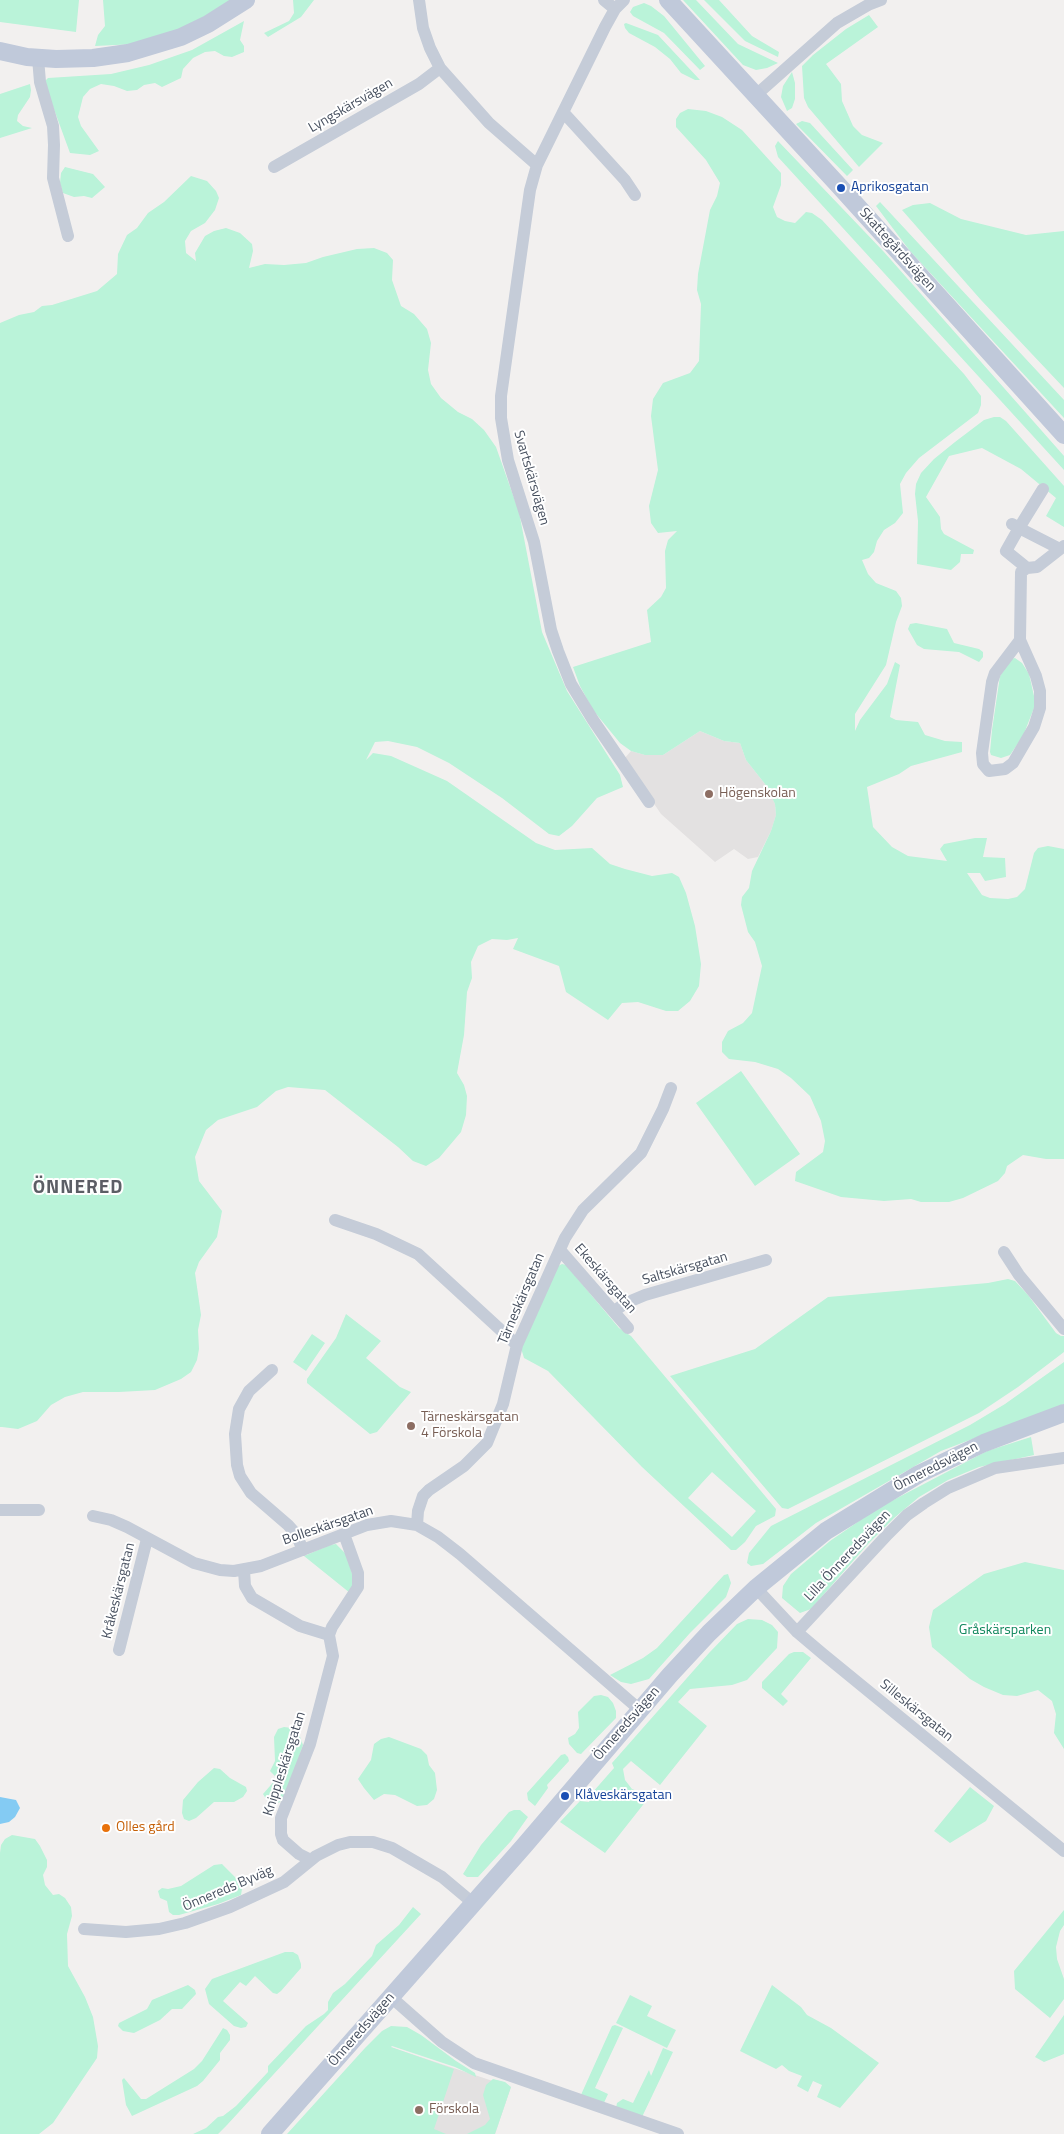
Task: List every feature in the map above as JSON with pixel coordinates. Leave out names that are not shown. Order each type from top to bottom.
[{"type":"street","points":[[0,52],[38,58],[75,59],[103,57],[151,47],[175,40],[208,24],[246,0]]},
{"type":"street","points":[[419,0],[430,48],[440,68],[489,123],[538,165]]},
{"type":"street","points":[[604,0],[620,4]]},
{"type":"street","name":"Skattegårdsvägen","points":[[668,0],[1064,435]]},
{"type":"street","points":[[756,95],[837,23],[868,5],[881,0]]},
{"type":"street","name":"Svartskärsvägen","points":[[620,4],[563,112],[538,165],[530,190],[500,396],[503,435],[534,542],[558,651],[571,684],[649,802]]},
{"type":"street","points":[[38,58],[40,82],[53,126],[53,178],[68,236]]},
{"type":"street","name":"Lyngskärsvägen","points":[[274,167],[419,84],[440,68]]},
{"type":"street","points":[[563,112],[625,180],[635,195]]},
{"type":"street","points":[[1027,568],[1006,551],[1016,526],[1043,489]]},
{"type":"street","points":[[1016,526],[1062,548],[1037,567],[1027,568],[1020,575],[1020,640],[1036,676],[1040,691],[1040,708],[1034,727],[1013,763],[1004,769],[989,771],[983,764],[982,753],[992,682],[995,673],[1020,640]]},
{"type":"street","name":"Tärneskärsgatan","points":[[417,1525],[418,1511],[423,1496],[464,1466],[487,1443],[503,1404],[517,1345],[567,1234],[583,1210],[641,1153],[663,1109],[671,1088]]},
{"type":"street","points":[[335,1220],[376,1234],[418,1254],[517,1345]]},
{"type":"street","name":"Ekeskärsgatan","points":[[560,1250],[628,1328]]},
{"type":"street","points":[[1004,1252],[1019,1275],[1064,1329]]},
{"type":"street","name":"Saltskärsgatan","points":[[614,1311],[626,1303],[645,1295],[766,1260]]},
{"type":"street","points":[[272,1370],[249,1391],[239,1409],[235,1434],[237,1465],[240,1476],[251,1493],[288,1525],[296,1534],[303,1550]]},
{"type":"street","name":"Önneredsvägen","points":[[270,2134],[691,1651],[756,1588],[826,1531],[920,1474],[984,1443],[1064,1414]]},
{"type":"street","name":"Lilla Önneredsvägen","points":[[797,1632],[888,1534],[907,1515],[924,1503],[948,1488],[995,1468],[1064,1458]]},
{"type":"street","points":[[0,1510],[39,1510]]},
{"type":"street","name":"Bolleskärsgatan","points":[[93,1516],[111,1520],[180,1556],[207,1567],[234,1571],[261,1566],[380,1522],[404,1522],[417,1525],[438,1537],[460,1554],[640,1710]]},
{"type":"street","points":[[244,1570],[245,1586],[252,1598],[300,1626],[329,1635],[332,1627],[358,1587],[358,1573],[344,1534]]},
{"type":"street","name":"Kråkeskärsgatan","points":[[119,1650],[148,1538]]},
{"type":"street","name":"Silleskärsgatan","points":[[756,1588],[797,1632],[1064,1851]]},
{"type":"street","name":"Knippleskärsgatan","points":[[311,1860],[299,1854],[283,1840],[280,1818],[310,1744],[333,1656],[329,1635]]},
{"type":"street","name":"Önnereds Byväg","points":[[84,1929],[126,1932],[159,1929],[185,1923],[230,1907],[284,1882],[311,1860],[338,1845],[350,1842],[373,1842],[392,1848],[431,1870],[473,1903]]},
{"type":"street","points":[[391,1997],[442,2042],[474,2063],[678,2134]]},
{"type":"shaded area","name":"Högenskolan","points":[[700,731],[724,741],[740,743],[746,760],[765,784],[775,804],[776,815],[771,831],[758,857],[748,859],[734,849],[715,862],[661,814],[624,759],[631,751],[645,755],[663,755]]},
{"type":"shaded area","name":"Förskola","points":[[390,2047],[511,2087],[495,2134],[314,2134]]},
{"type":"green space","points":[[0,0],[79,0],[76,32],[0,22]]},
{"type":"green space","points":[[103,0],[233,0],[186,28],[136,44],[95,46],[98,35],[105,26]]},
{"type":"green space","points":[[293,0],[314,0],[301,17],[268,37],[264,33],[289,21],[294,13]]},
{"type":"green space","points":[[683,0],[696,0],[738,44],[778,63],[756,70],[743,65]]},
{"type":"green space","points":[[704,0],[719,0],[752,36],[779,52],[778,57],[745,41]]},
{"type":"green space","points":[[644,3],[664,16],[705,66],[700,70],[664,33],[633,16],[630,12],[633,7]]},
{"type":"green space","points":[[869,15],[878,27],[826,64],[841,84],[842,101],[853,126],[862,135],[883,143],[859,167],[808,107],[804,98],[802,66],[846,29]]},
{"type":"green space","points":[[244,21],[240,40],[244,46],[244,52],[232,57],[224,56],[215,51],[205,52],[193,58],[183,69],[181,78],[162,87],[155,83],[144,85],[137,90],[127,91],[101,84],[90,89],[83,97],[78,117],[81,126],[99,151],[90,155],[70,153],[44,82],[48,78],[111,74],[149,65],[192,50]]},
{"type":"green space","points":[[626,23],[658,35],[700,80],[695,80],[681,73],[670,59],[655,47],[629,33],[625,28],[624,24]]},
{"type":"green space","points":[[792,72],[795,83],[795,99],[792,108],[787,111],[781,97],[783,86]]},
{"type":"green space","points":[[30,84],[30,97],[18,115],[17,121],[23,126],[32,128],[0,138],[0,94]]},
{"type":"green space","points":[[688,109],[706,111],[722,117],[742,130],[781,173],[781,185],[773,207],[777,217],[795,223],[806,212],[812,213],[822,220],[964,374],[981,396],[981,405],[978,413],[919,458],[906,473],[900,484],[903,513],[895,523],[884,530],[877,541],[874,552],[869,558],[862,560],[868,574],[876,583],[896,591],[901,598],[902,606],[896,622],[886,665],[855,714],[855,731],[860,720],[887,684],[895,662],[900,665],[890,717],[896,720],[918,722],[925,735],[945,741],[962,742],[962,752],[911,766],[899,774],[867,787],[873,827],[892,847],[908,856],[947,861],[940,849],[944,844],[975,838],[987,838],[983,857],[1005,858],[1006,877],[985,881],[980,873],[967,873],[982,895],[990,898],[1008,899],[1017,897],[1025,889],[1034,853],[1038,848],[1048,846],[1064,849],[1064,1159],[1046,1159],[1023,1155],[1007,1166],[1005,1173],[998,1181],[963,1198],[949,1202],[921,1202],[911,1199],[884,1201],[841,1197],[795,1181],[796,1172],[823,1152],[825,1141],[821,1121],[810,1096],[791,1078],[778,1069],[755,1062],[729,1059],[722,1052],[722,1042],[728,1031],[743,1023],[752,1013],[762,966],[755,942],[748,932],[741,905],[742,897],[749,888],[752,871],[771,831],[776,815],[775,804],[765,784],[746,760],[740,743],[724,741],[700,731],[663,755],[645,755],[631,751],[620,743],[593,710],[580,686],[573,667],[651,642],[647,610],[661,597],[666,588],[665,551],[668,540],[677,531],[658,533],[651,523],[649,506],[658,470],[651,416],[653,399],[663,383],[690,373],[699,361],[701,304],[697,290],[698,274],[710,210],[717,196],[720,183],[706,160],[676,127],[676,119],[680,113]]},
{"type":"green space","points":[[802,121],[810,123],[853,170],[847,176],[796,124]]},
{"type":"green space","points":[[778,141],[884,252],[1064,456],[1064,470],[778,157],[775,146]]},
{"type":"green space","points":[[65,167],[93,174],[105,187],[92,198],[84,196],[74,197],[63,193],[60,183],[61,173]]},
{"type":"green space","points":[[191,176],[207,181],[216,191],[219,198],[215,210],[205,223],[191,231],[185,241],[186,253],[196,261],[195,253],[205,236],[226,228],[240,233],[252,244],[253,251],[249,268],[265,264],[306,263],[357,249],[374,248],[387,253],[393,260],[392,280],[401,306],[414,314],[427,329],[431,343],[428,370],[431,384],[441,398],[458,412],[472,419],[484,430],[496,447],[519,512],[542,632],[567,691],[620,775],[623,787],[597,798],[572,826],[559,836],[549,834],[502,798],[449,763],[417,747],[388,741],[375,742],[366,760],[373,753],[391,756],[447,781],[536,843],[555,850],[592,848],[610,864],[625,869],[652,876],[672,873],[679,877],[686,893],[695,926],[701,964],[699,986],[690,1001],[678,1011],[666,1011],[638,1002],[622,1003],[608,1020],[566,992],[559,966],[513,949],[518,938],[507,940],[492,939],[478,946],[471,962],[472,978],[467,992],[464,1035],[457,1073],[464,1085],[467,1096],[466,1115],[461,1132],[439,1158],[426,1166],[413,1161],[325,1090],[288,1087],[276,1091],[257,1107],[218,1120],[206,1130],[195,1157],[199,1181],[222,1211],[217,1237],[199,1262],[195,1273],[201,1315],[198,1330],[199,1349],[197,1360],[191,1372],[181,1379],[155,1390],[83,1392],[65,1397],[51,1405],[37,1421],[18,1429],[0,1427],[0,323],[19,315],[34,312],[42,306],[52,305],[97,291],[117,274],[118,254],[127,235],[137,228],[148,213],[164,202]]},
{"type":"green space","points":[[880,202],[1064,400],[1064,418],[910,251],[876,206]]},
{"type":"green space","points":[[930,203],[961,219],[1026,235],[1064,231],[1064,388],[981,300],[902,210],[913,205]]},
{"type":"green space","points":[[1000,417],[1006,421],[1064,486],[1064,527],[1046,516],[1056,498],[1021,469],[982,448],[949,456],[926,497],[940,517],[941,529],[944,534],[974,550],[973,554],[961,554],[960,562],[951,570],[917,564],[918,521],[915,494],[916,484],[921,473],[934,459],[955,442],[984,420]]},
{"type":"green space","points":[[916,623],[947,629],[954,643],[979,649],[983,652],[983,657],[979,662],[959,652],[924,649],[917,645],[908,629],[910,624]]},
{"type":"green space","points":[[1015,658],[1022,663],[1029,674],[1034,696],[1034,708],[1023,736],[1010,755],[1001,758],[991,755],[990,752],[992,730],[1000,676],[1011,659]]},
{"type":"green space","points":[[741,1071],[800,1154],[755,1186],[696,1103]]},
{"type":"green space","points":[[566,1265],[619,1328],[631,1336],[776,1509],[775,1516],[756,1526],[745,1542],[736,1550],[731,1550],[642,1467],[548,1371],[524,1358],[521,1348],[558,1266]],"holes":[[[712,1472],[756,1511],[732,1537],[688,1498]]]},
{"type":"green space","points":[[1008,1279],[1015,1281],[1028,1295],[1056,1333],[1064,1336],[1064,1352],[1018,1387],[979,1413],[788,1509],[782,1508],[670,1376],[755,1349],[828,1297],[988,1283]]},
{"type":"green space","points":[[346,1314],[381,1341],[366,1358],[400,1387],[411,1392],[377,1432],[370,1434],[307,1383],[307,1379],[336,1338]]},
{"type":"green space","points":[[312,1334],[325,1343],[306,1371],[293,1362]]},
{"type":"green space","points":[[1064,1362],[1064,1404],[941,1451],[816,1523],[763,1564],[751,1566],[747,1563],[749,1553],[771,1526],[970,1425],[1005,1404]]},
{"type":"green space","points":[[1031,1437],[1034,1455],[979,1467],[948,1480],[919,1497],[868,1544],[811,1609],[800,1613],[782,1598],[783,1586],[791,1574],[830,1541],[878,1508],[987,1451]]},
{"type":"green space","points":[[336,1544],[346,1554],[353,1577],[354,1585],[350,1593],[304,1556]]},
{"type":"green space","name":"Gråskärsparken","points":[[1025,1562],[1064,1570],[1064,1749],[1054,1733],[1056,1714],[1052,1701],[1038,1690],[1017,1696],[1003,1695],[970,1679],[932,1647],[929,1627],[933,1610],[984,1574]]},
{"type":"green space","points":[[728,1574],[731,1583],[726,1597],[690,1633],[649,1679],[631,1684],[621,1682],[610,1675],[643,1658],[657,1648],[724,1575]]},
{"type":"green space","points":[[748,1619],[762,1620],[772,1625],[778,1632],[777,1648],[747,1680],[732,1685],[690,1689],[678,1702],[707,1726],[660,1785],[631,1761],[623,1769],[625,1780],[632,1789],[650,1796],[605,1853],[560,1822],[580,1801],[589,1802],[592,1793],[614,1768],[612,1763],[709,1653],[737,1624]]},
{"type":"green space","points":[[803,1652],[811,1658],[781,1694],[788,1701],[783,1706],[762,1688],[762,1682],[789,1654]]},
{"type":"green space","points":[[594,1696],[608,1697],[613,1703],[616,1718],[581,1754],[577,1753],[569,1744],[568,1738],[575,1734],[579,1728],[578,1712]]},
{"type":"green space","points":[[284,1727],[292,1728],[299,1734],[303,1745],[287,1792],[280,1802],[274,1804],[266,1799],[263,1794],[277,1778],[270,1771],[275,1761],[274,1737],[278,1729]]},
{"type":"green space","points":[[389,1737],[421,1749],[427,1755],[429,1765],[435,1773],[437,1790],[434,1799],[427,1805],[417,1806],[395,1795],[384,1794],[374,1800],[358,1779],[371,1760],[374,1744],[381,1739]]},
{"type":"green space","points":[[565,1754],[569,1761],[547,1785],[548,1788],[535,1806],[528,1800],[527,1793],[561,1755]]},
{"type":"green space","points":[[214,1768],[220,1769],[230,1778],[246,1787],[247,1791],[243,1797],[234,1802],[214,1802],[196,1818],[189,1821],[184,1819],[182,1813],[183,1800],[198,1782]]},
{"type":"green space","points":[[970,1787],[994,1806],[986,1821],[950,1843],[934,1831]]},
{"type":"green space","points":[[520,1810],[528,1817],[511,1841],[478,1877],[467,1877],[463,1874],[481,1845],[509,1812]]},
{"type":"green space","points":[[12,1835],[35,1839],[47,1860],[47,1867],[43,1875],[45,1885],[53,1895],[59,1894],[65,1898],[71,1907],[72,1916],[67,1934],[68,1966],[85,1997],[93,2017],[98,2046],[97,2058],[53,2123],[39,2134],[0,2134],[0,1853],[1,1845],[5,1839]]},
{"type":"green space","points":[[222,1864],[236,1878],[242,1889],[241,1895],[218,1904],[179,1915],[173,1915],[169,1912],[167,1901],[160,1898],[158,1891],[162,1888],[168,1889],[181,1886],[214,1865]]},
{"type":"green space","points":[[413,1907],[421,1914],[227,2125],[218,2134],[193,2134],[206,2128],[218,2117],[223,2116],[236,2106],[268,2072],[268,2066],[306,2026],[328,2010],[328,2002],[333,1993],[345,1984],[372,1956],[376,1945],[399,1925]]},
{"type":"green space","points":[[1064,1910],[1064,1925],[1060,1931],[1056,1947],[1057,1959],[1064,1979],[1064,1999],[1050,2018],[1015,1989],[1014,1971]]},
{"type":"green space","points":[[285,1952],[293,1952],[298,1955],[301,1968],[281,1991],[277,1994],[273,1993],[255,1976],[246,1986],[240,1982],[223,2001],[248,2023],[246,2027],[234,2026],[209,2004],[205,1989],[212,1979]]},
{"type":"green space","points":[[188,1985],[195,1990],[196,1994],[182,2009],[172,2009],[160,2020],[134,2033],[123,2031],[118,2026],[119,2023],[147,2009],[152,2000]]},
{"type":"green space","points":[[772,1985],[801,2007],[807,2015],[831,2028],[879,2063],[840,2108],[817,2097],[822,2085],[813,2081],[808,2092],[797,2086],[802,2076],[789,2071],[782,2065],[776,2069],[740,2051]]},
{"type":"green space","points":[[630,1995],[652,2006],[647,2016],[676,2030],[667,2048],[616,2023]]},
{"type":"green space","points":[[1064,2015],[1064,2054],[1044,2062],[1035,2057]]},
{"type":"green space","points":[[615,2025],[623,2028],[595,2088],[608,2094],[603,2105],[580,2097],[612,2026]]},
{"type":"green space","name":"Förskola","points":[[391,2026],[407,2027],[475,2073],[476,2077],[455,2067],[391,2047],[454,2069],[434,2129],[446,2134],[287,2134],[365,2048],[382,2031]]},
{"type":"green space","points":[[223,2028],[230,2035],[230,2040],[220,2053],[220,2060],[203,2081],[197,2086],[132,2116],[126,2105],[122,2080],[124,2078],[141,2099],[146,2099],[194,2069],[202,2061]]},
{"type":"green space","points":[[663,2048],[673,2052],[642,2117],[616,2108],[617,2103],[623,2099],[633,2103],[649,2070],[651,2076]]},
{"type":"green space","points":[[493,2079],[505,2082],[511,2087],[495,2134],[467,2134],[485,2125],[490,2119],[483,2095],[486,2085]]},
{"type":"water","points":[[0,1797],[16,1800],[20,1808],[15,1817],[9,1822],[0,1824]]},
{"type":"place","name":"Aprikosgatan","points":[[841,188]]},
{"type":"place","name":"Högenskolan","points":[[709,794]]},
{"type":"place","name":"Tärneskärsgatan 4 Förskola","points":[[411,1426]]},
{"type":"place","name":"Klåveskärsgatan","points":[[565,1796]]},
{"type":"place","name":"Olles gård","points":[[106,1828]]},
{"type":"place","name":"Förskola","points":[[419,2110]]},
{"type":"district","name":"ÖNNERED","points":[[78,1188]]}]
